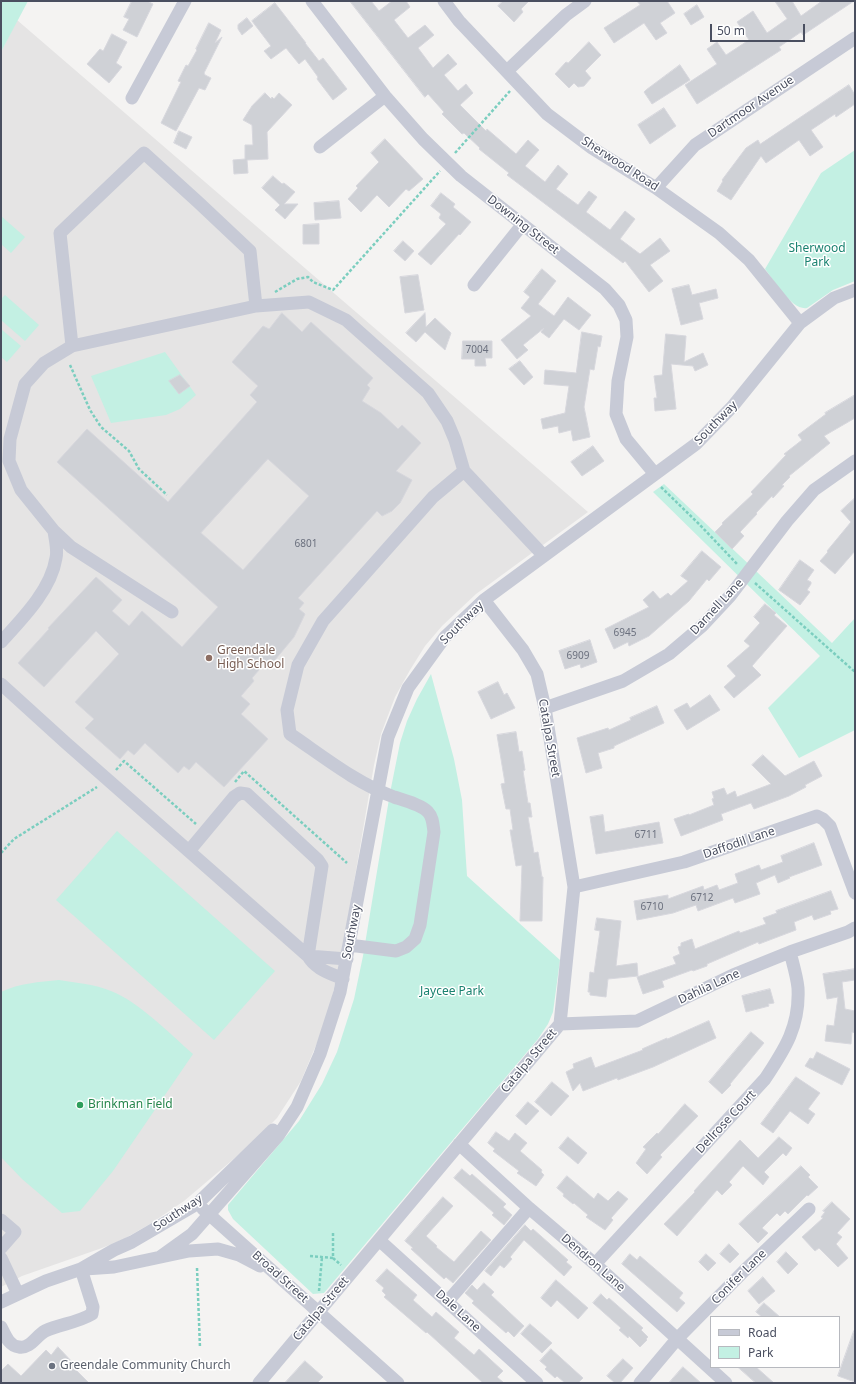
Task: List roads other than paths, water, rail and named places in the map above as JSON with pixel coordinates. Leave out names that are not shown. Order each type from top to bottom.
[{"type":"street","points":[[132,98],[185,1]]},
{"type":"street","name":"Downing Street","points":[[312,1],[385,96],[423,139],[461,176],[522,225],[605,288],[619,305],[626,320],[627,338],[618,381],[616,414],[626,439],[655,474]]},
{"type":"street","name":"Sherwood Road","points":[[444,1],[458,21],[547,114],[592,148],[656,188],[719,232],[749,260],[800,323]]},
{"type":"street","points":[[507,71],[566,16],[585,1]]},
{"type":"street","name":"Dartmoor Avenue","points":[[656,188],[695,145],[855,38]]},
{"type":"street","points":[[320,147],[385,96]]},
{"type":"street","points":[[72,346],[60,233],[144,153],[250,251],[256,306]]},
{"type":"street","points":[[474,285],[522,225]]},
{"type":"street","name":"Southway","points":[[160,1257],[192,1234],[210,1215],[278,1136],[298,1106],[320,1054],[340,992],[388,737],[408,688],[445,637],[484,600],[696,444],[732,407],[800,323],[834,298],[855,290]]},
{"type":"street","points":[[172,612],[71,547],[54,531],[21,490],[9,461],[10,439],[25,384],[44,363],[72,346],[256,306],[310,302],[346,320],[428,393],[450,427],[464,471],[544,556]]},
{"type":"street","name":"Darnell Lane","points":[[545,708],[623,680],[669,654],[702,626],[730,596],[787,521],[814,490],[855,461]]},
{"type":"street","points":[[349,945],[396,951],[406,948],[415,939],[420,925],[434,832],[432,819],[427,811],[378,791],[351,776],[290,734],[287,710],[298,665],[324,621],[433,497],[464,471]]},
{"type":"street","points":[[1,642],[24,617],[49,582],[56,558],[54,531]]},
{"type":"street","name":"Catalpa Street","points":[[259,1383],[560,1024],[574,887],[545,708],[537,674],[523,650],[484,600]]},
{"type":"street","points":[[1,684],[311,960],[322,969],[343,980]]},
{"type":"street","points":[[189,851],[234,797],[240,793],[247,794],[318,860],[322,866],[308,956]]},
{"type":"street","name":"Daffodil Lane","points":[[574,887],[684,862],[816,816],[830,826],[855,893]]},
{"type":"street","name":"Dahlia Lane","points":[[560,1024],[637,1021],[733,975],[790,952],[848,932],[855,928]]},
{"type":"street","name":"Dellrose Court","points":[[595,1264],[765,1079],[785,1049],[796,1021],[798,988],[790,952]]},
{"type":"street","points":[[308,956],[346,959]]},
{"type":"street","name":"Southway","points":[[1,1302],[46,1281],[81,1269],[114,1250],[132,1242],[197,1204],[298,1106]]},
{"type":"street","name":"Dendron Lane","points":[[459,1144],[529,1208],[595,1264],[726,1383]]},
{"type":"street","name":"Broad Street","points":[[197,1204],[398,1383]]},
{"type":"street","points":[[448,1301],[529,1208]]},
{"type":"street","name":"Conifer Lane","points":[[640,1383],[677,1339],[744,1271],[809,1209]]},
{"type":"street","points":[[1,1220],[15,1232],[1,1248]]},
{"type":"street","name":"Dale Lane","points":[[379,1240],[537,1383]]},
{"type":"street","name":"Southway","points":[[81,1269],[114,1267],[189,1251],[218,1249],[239,1255],[278,1275]]},
{"type":"street","points":[[1,1258],[18,1294]]},
{"type":"street","points":[[1,1327],[11,1344],[20,1347],[28,1345],[45,1332],[84,1319],[92,1314],[93,1307],[81,1269]]},
{"type":"place","name":"Greendale High School","points":[[209,658]]},
{"type":"place","name":"Brinkman Field","points":[[80,1105]]},
{"type":"place","name":"Greendale Community Church","points":[[52,1366]]},
{"type":"park label","name":"Sherwood Park","points":[[817,256]]},
{"type":"park label","name":"Jaycee Park","points":[[452,992]]}]
